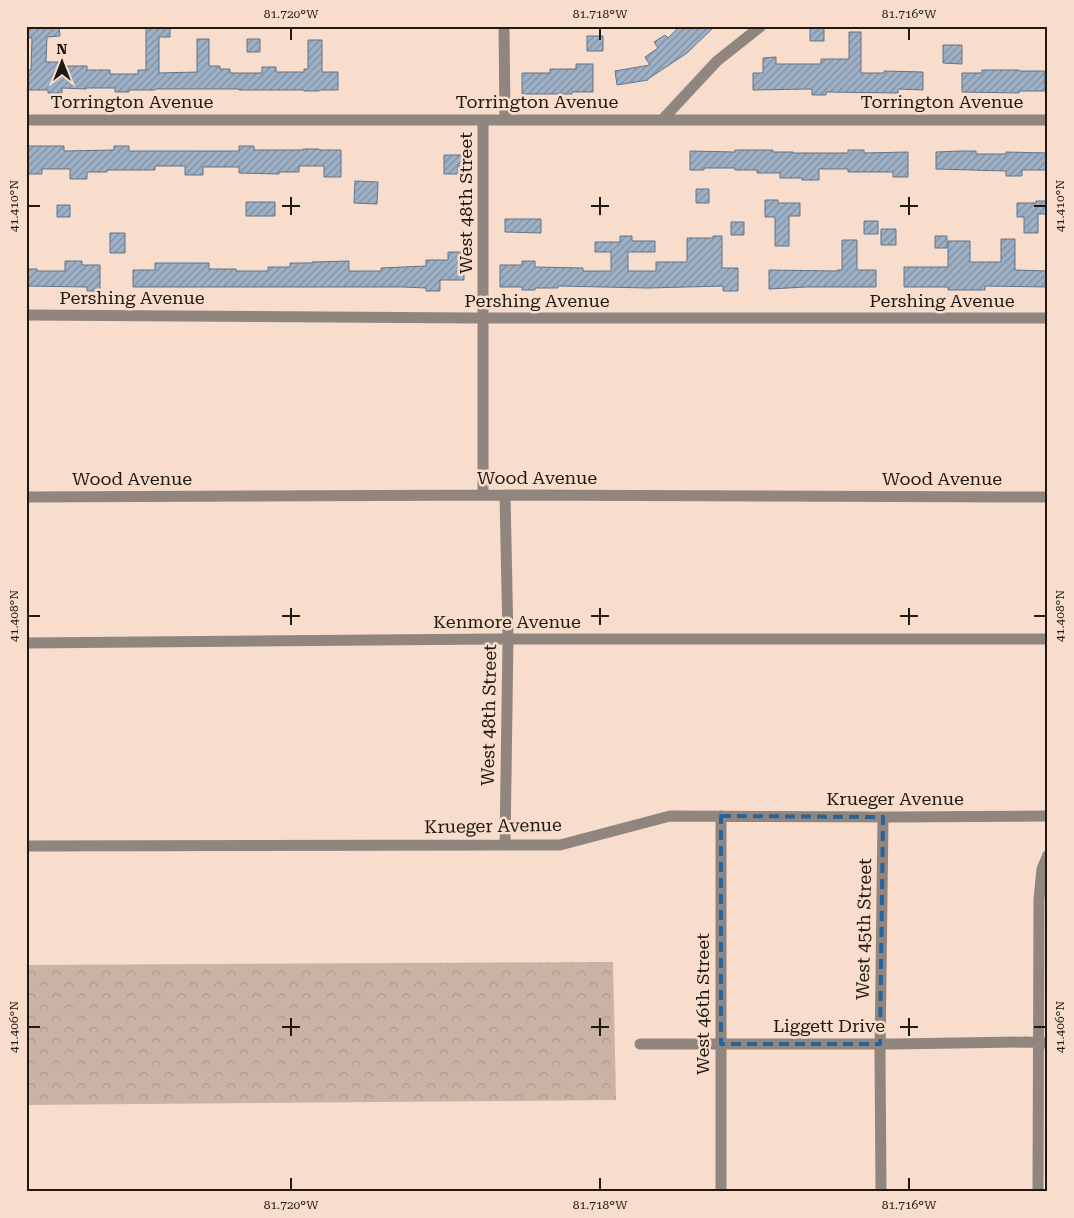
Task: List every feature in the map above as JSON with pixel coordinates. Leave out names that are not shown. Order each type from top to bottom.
[{"type":"street","points":[[504,26],[505,120]]},
{"type":"street","points":[[662,120],[716,61],[761,26]]},
{"type":"street","name":"Torrington Avenue","points":[[26,120],[1048,120]]},
{"type":"street","name":"West 48th Street","points":[[483,120],[483,495]]},
{"type":"street","name":"Pershing Avenue","points":[[26,315],[483,318],[1048,318]]},
{"type":"street","name":"Wood Avenue","points":[[26,497],[483,495],[1048,497]]},
{"type":"street","name":"West 48th Street","points":[[505,495],[508,639],[505,845]]},
{"type":"street","name":"Kenmore Avenue","points":[[26,643],[508,639],[1048,639]]},
{"type":"street","name":"Krueger Avenue","points":[[26,846],[560,845],[670,816],[1048,816]]},
{"type":"street","name":"West 46th Street","points":[[720,816],[721,1192]]},
{"type":"street","name":"West 45th Street","points":[[881,1192],[880,1044],[883,817]]},
{"type":"street","points":[[1038,1192],[1043,1042],[1039,899],[1042,869],[1048,855]]},
{"type":"street","name":"Liggett Drive","points":[[640,1044],[1043,1042]]},
{"type":"highlighted area","points":[[721,816],[883,817],[880,1044],[721,1044]]},
{"type":"green space","points":[[613,962],[616,1100],[26,1105],[26,965]]},
{"type":"building","points":[[26,26],[59,26],[60,36],[47,37],[46,62],[62,62],[62,66],[87,66],[87,70],[110,70],[110,74],[138,74],[138,70],[146,70],[146,26],[170,26],[170,37],[159,37],[159,73],[197,72],[197,39],[209,39],[209,66],[220,66],[220,69],[230,69],[230,73],[262,73],[262,67],[276,67],[276,72],[304,72],[304,69],[308,69],[308,40],[322,40],[322,72],[338,72],[338,90],[155,89],[115,92],[115,88],[62,88],[62,93],[48,93],[48,90],[26,90],[26,70],[31,70],[32,38],[26,38]]},
{"type":"building","points":[[680,26],[715,26],[687,53],[648,80],[617,85],[615,71],[650,65],[645,57],[658,48],[654,42],[665,35],[668,38]]},
{"type":"building","points":[[810,26],[824,26],[824,41],[810,41]]},
{"type":"building","points":[[849,32],[861,32],[861,73],[884,73],[884,71],[923,72],[923,90],[898,89],[898,93],[826,92],[826,95],[812,95],[812,89],[753,90],[753,73],[763,73],[763,58],[776,57],[776,64],[821,64],[821,59],[849,59]]},
{"type":"building","points":[[587,36],[603,36],[603,51],[587,51]]},
{"type":"building","points":[[247,39],[260,39],[260,52],[247,52]]},
{"type":"building","points":[[943,45],[962,45],[962,64],[943,63]]},
{"type":"building","points":[[576,64],[593,64],[593,92],[522,94],[522,73],[550,73],[550,69],[576,69]]},
{"type":"building","points":[[982,70],[1045,71],[1045,91],[1019,91],[1019,93],[962,92],[962,73],[982,73]]},
{"type":"building","points":[[26,146],[64,146],[64,151],[114,150],[114,146],[129,146],[129,151],[239,151],[239,146],[254,146],[254,150],[341,150],[341,177],[324,177],[324,166],[299,166],[299,172],[279,172],[279,174],[239,173],[239,167],[203,167],[203,175],[185,175],[185,166],[155,166],[155,170],[87,172],[87,179],[70,179],[70,169],[42,169],[42,174],[26,174]]},
{"type":"building","points":[[735,150],[773,150],[773,152],[793,153],[848,153],[848,150],[864,150],[864,153],[908,152],[908,177],[893,177],[893,172],[848,172],[848,169],[819,169],[819,180],[802,180],[802,178],[780,178],[780,173],[757,173],[757,170],[735,170],[735,168],[690,170],[690,151],[735,152]]},
{"type":"building","points":[[976,151],[976,154],[1006,154],[1006,152],[1048,153],[1048,170],[1022,170],[1022,176],[1006,176],[1006,171],[936,169],[936,152]]},
{"type":"building","points":[[444,155],[465,155],[465,166],[458,166],[458,174],[444,174]]},
{"type":"building","points":[[355,181],[378,182],[377,204],[354,203]]},
{"type":"building","points":[[696,189],[709,189],[709,203],[696,203]]},
{"type":"building","points":[[765,200],[778,200],[778,203],[800,203],[800,216],[789,216],[789,246],[775,246],[775,217],[765,217]]},
{"type":"building","points":[[1036,201],[1048,201],[1048,214],[1038,214],[1038,233],[1024,233],[1024,217],[1017,217],[1017,203],[1036,203]]},
{"type":"building","points":[[246,202],[275,202],[275,216],[246,216]]},
{"type":"building","points":[[57,205],[70,205],[70,217],[57,217]]},
{"type":"building","points":[[505,219],[541,219],[541,233],[505,232]]},
{"type":"building","points":[[864,221],[878,221],[878,234],[864,234]]},
{"type":"building","points":[[731,222],[744,222],[744,235],[731,235]]},
{"type":"building","points":[[881,229],[896,229],[896,245],[881,245]]},
{"type":"building","points":[[110,233],[125,233],[125,253],[110,253]]},
{"type":"building","points":[[620,236],[632,236],[632,241],[655,241],[655,252],[628,252],[628,271],[656,271],[656,262],[687,262],[687,238],[722,236],[722,268],[738,268],[738,291],[723,291],[723,286],[648,288],[558,286],[558,288],[535,288],[535,290],[522,290],[522,287],[500,287],[500,265],[522,265],[522,261],[535,261],[535,267],[583,268],[583,271],[611,271],[611,252],[595,252],[595,242],[620,242]]},
{"type":"building","points":[[935,236],[947,236],[947,248],[935,248]]},
{"type":"building","points":[[1001,239],[1015,239],[1015,270],[1048,271],[1048,287],[985,286],[985,290],[948,290],[948,287],[904,287],[904,267],[948,267],[948,241],[970,241],[970,262],[1001,262]]},
{"type":"building","points":[[842,240],[857,240],[857,270],[876,270],[876,287],[769,289],[769,270],[842,270]]},
{"type":"building","points":[[448,252],[464,252],[464,280],[440,280],[440,291],[426,291],[426,288],[403,287],[133,287],[133,270],[155,270],[155,263],[209,263],[209,269],[268,271],[268,267],[290,267],[290,263],[349,261],[349,271],[381,271],[381,268],[426,266],[426,260],[448,260]]},
{"type":"building","points":[[65,261],[82,261],[82,265],[100,265],[100,291],[87,291],[87,287],[26,286],[26,269],[65,271]]}]
